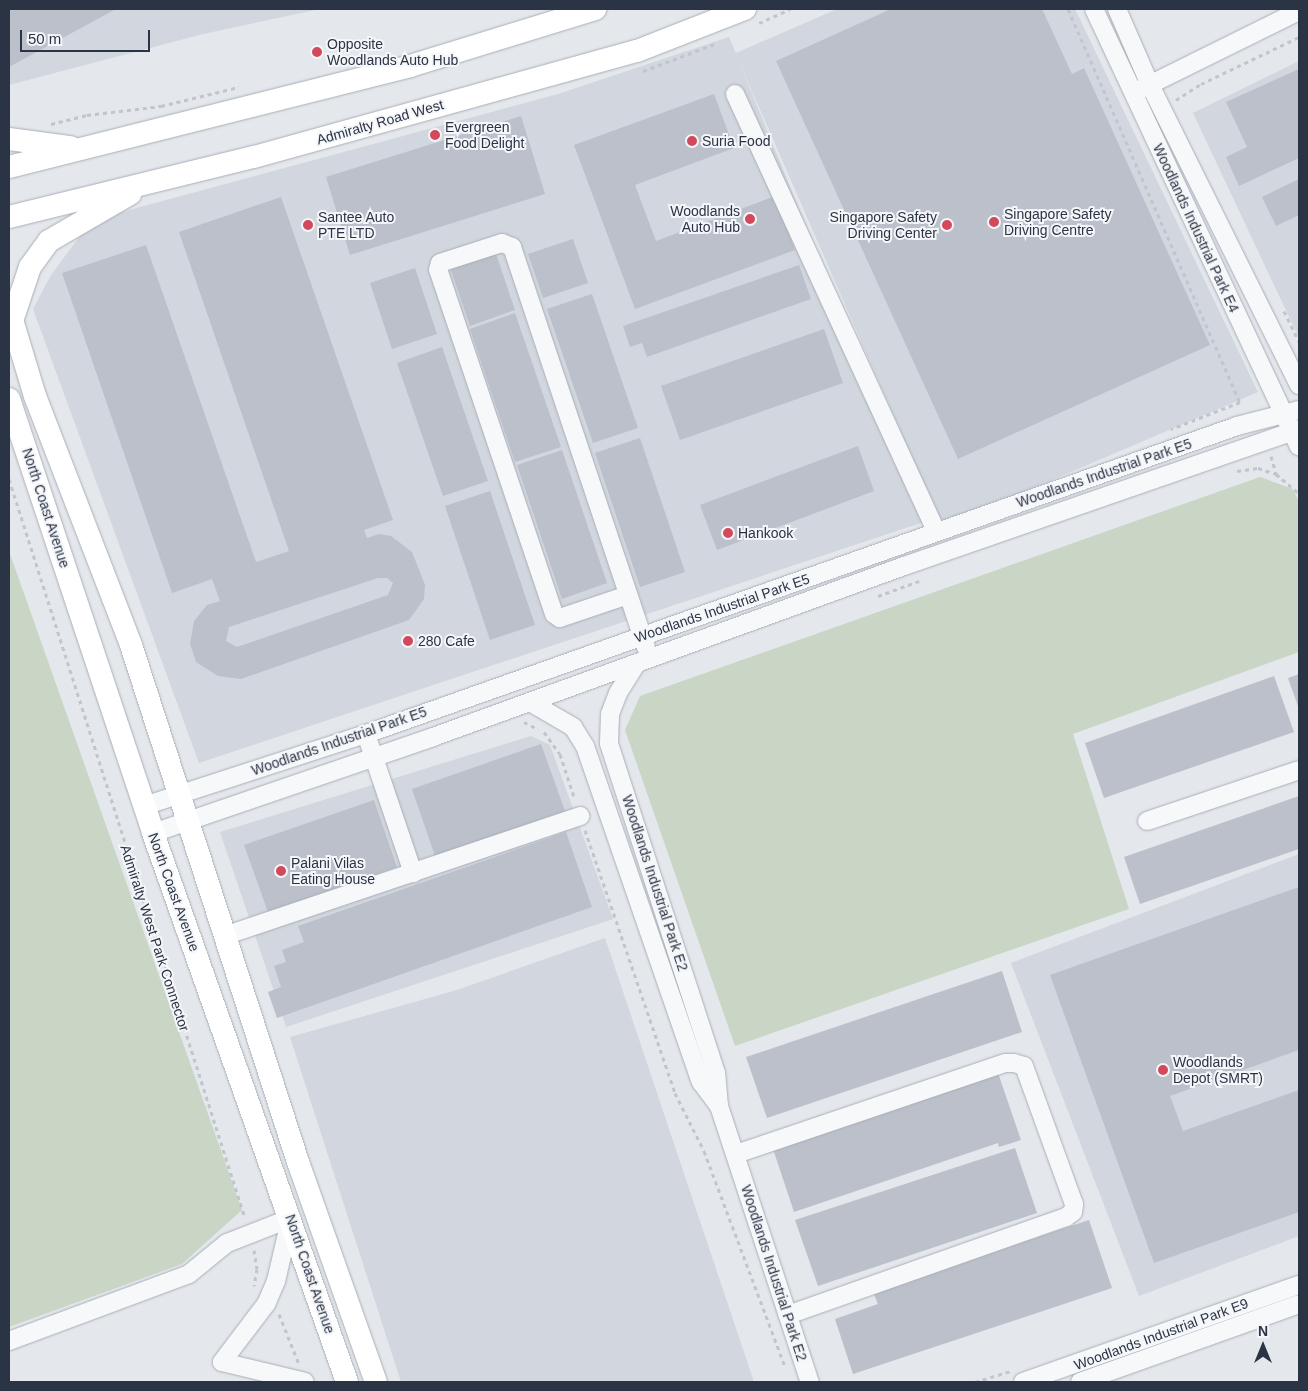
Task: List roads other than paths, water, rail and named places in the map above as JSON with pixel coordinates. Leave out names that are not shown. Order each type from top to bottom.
[{"type":"main road","points":[[9,167],[410,66],[595,9]]},
{"type":"main road","name":"Admiralty Road West","points":[[9,217],[254,157],[637,51],[751,16]]},
{"type":"main road","points":[[9,139],[80,149]]},
{"type":"main road","points":[[10,316],[30,267],[49,242],[150,182]]},
{"type":"main road","name":"North Coast Avenue","points":[[10,316],[35,396],[131,645],[298,1162],[376,1382]]},
{"type":"main road","name":"North Coast Avenue","points":[[9,399],[153,833],[291,1218],[347,1382]]},
{"type":"street","name":"Woodlands Industrial Park E4","points":[[1094,9],[1132,94],[1174,178],[1261,365],[1291,411],[1297,436]]},
{"type":"street","name":"Woodlands Industrial Park E4","points":[[1117,9],[1150,85],[1299,385]]},
{"type":"street","points":[[1132,94],[1299,11]]},
{"type":"street","points":[[735,94],[936,532]]},
{"type":"street","points":[[1174,178],[1192,170]]},
{"type":"street","points":[[628,595],[560,618],[554,614],[438,270],[440,263],[502,243],[511,244],[642,636],[643,662]]},
{"type":"street","points":[[1209,254],[1229,244]]},
{"type":"street","points":[[1261,365],[1284,354]]},
{"type":"street","name":"Woodlands Industrial Park E5","points":[[144,806],[366,734],[1236,426],[1291,411]]},
{"type":"street","name":"Woodlands Industrial Park E5","points":[[153,833],[374,758],[904,566],[1297,436]]},
{"type":"street","name":"Woodlands Industrial Park E2","points":[[643,662],[618,693],[610,714],[609,743],[716,1073],[719,1106],[810,1382]]},
{"type":"street","name":"Woodlands Industrial Park E2","points":[[530,702],[573,727],[585,746],[700,1082],[719,1106]]},
{"type":"street","points":[[424,713],[433,737]]},
{"type":"street","points":[[366,734],[413,873]]},
{"type":"street","points":[[1147,821],[1299,770]]},
{"type":"street","points":[[224,936],[580,816]]},
{"type":"street","points":[[736,1154],[1005,1063],[1014,1063],[1024,1066],[1074,1204],[1073,1212],[1066,1217],[788,1315]]},
{"type":"street","points":[[9,1341],[189,1274],[226,1243],[291,1218]]},
{"type":"street","points":[[291,1218],[276,1282],[266,1304],[222,1362],[299,1380]]},
{"type":"street","name":"Woodlands Industrial Park E9","points":[[1023,1382],[1299,1286]]},
{"type":"street","name":"Woodlands Industrial Park E9","points":[[1080,1382],[1299,1304]]},
{"type":"place","name":"Opposite Woodlands Auto Hub","points":[[317,52]]},
{"type":"place","name":"Evergreen Food Delight","points":[[435,135]]},
{"type":"place","name":"Suria Food","points":[[692,141]]},
{"type":"place","name":"Woodlands Auto Hub","points":[[750,219]]},
{"type":"place","name":"Singapore Safety Driving Centre","points":[[994,222]]},
{"type":"place","name":"Santee Auto PTE LTD","points":[[308,225]]},
{"type":"place","name":"Singapore Safety Driving Center","points":[[947,225]]},
{"type":"place","name":"Hankook","points":[[728,533]]},
{"type":"place","name":"280 Cafe","points":[[408,641]]},
{"type":"place","name":"Palani Vilas Eating House","points":[[281,871]]},
{"type":"place","name":"Woodlands Depot (SMRT)","points":[[1163,1070]]}]
